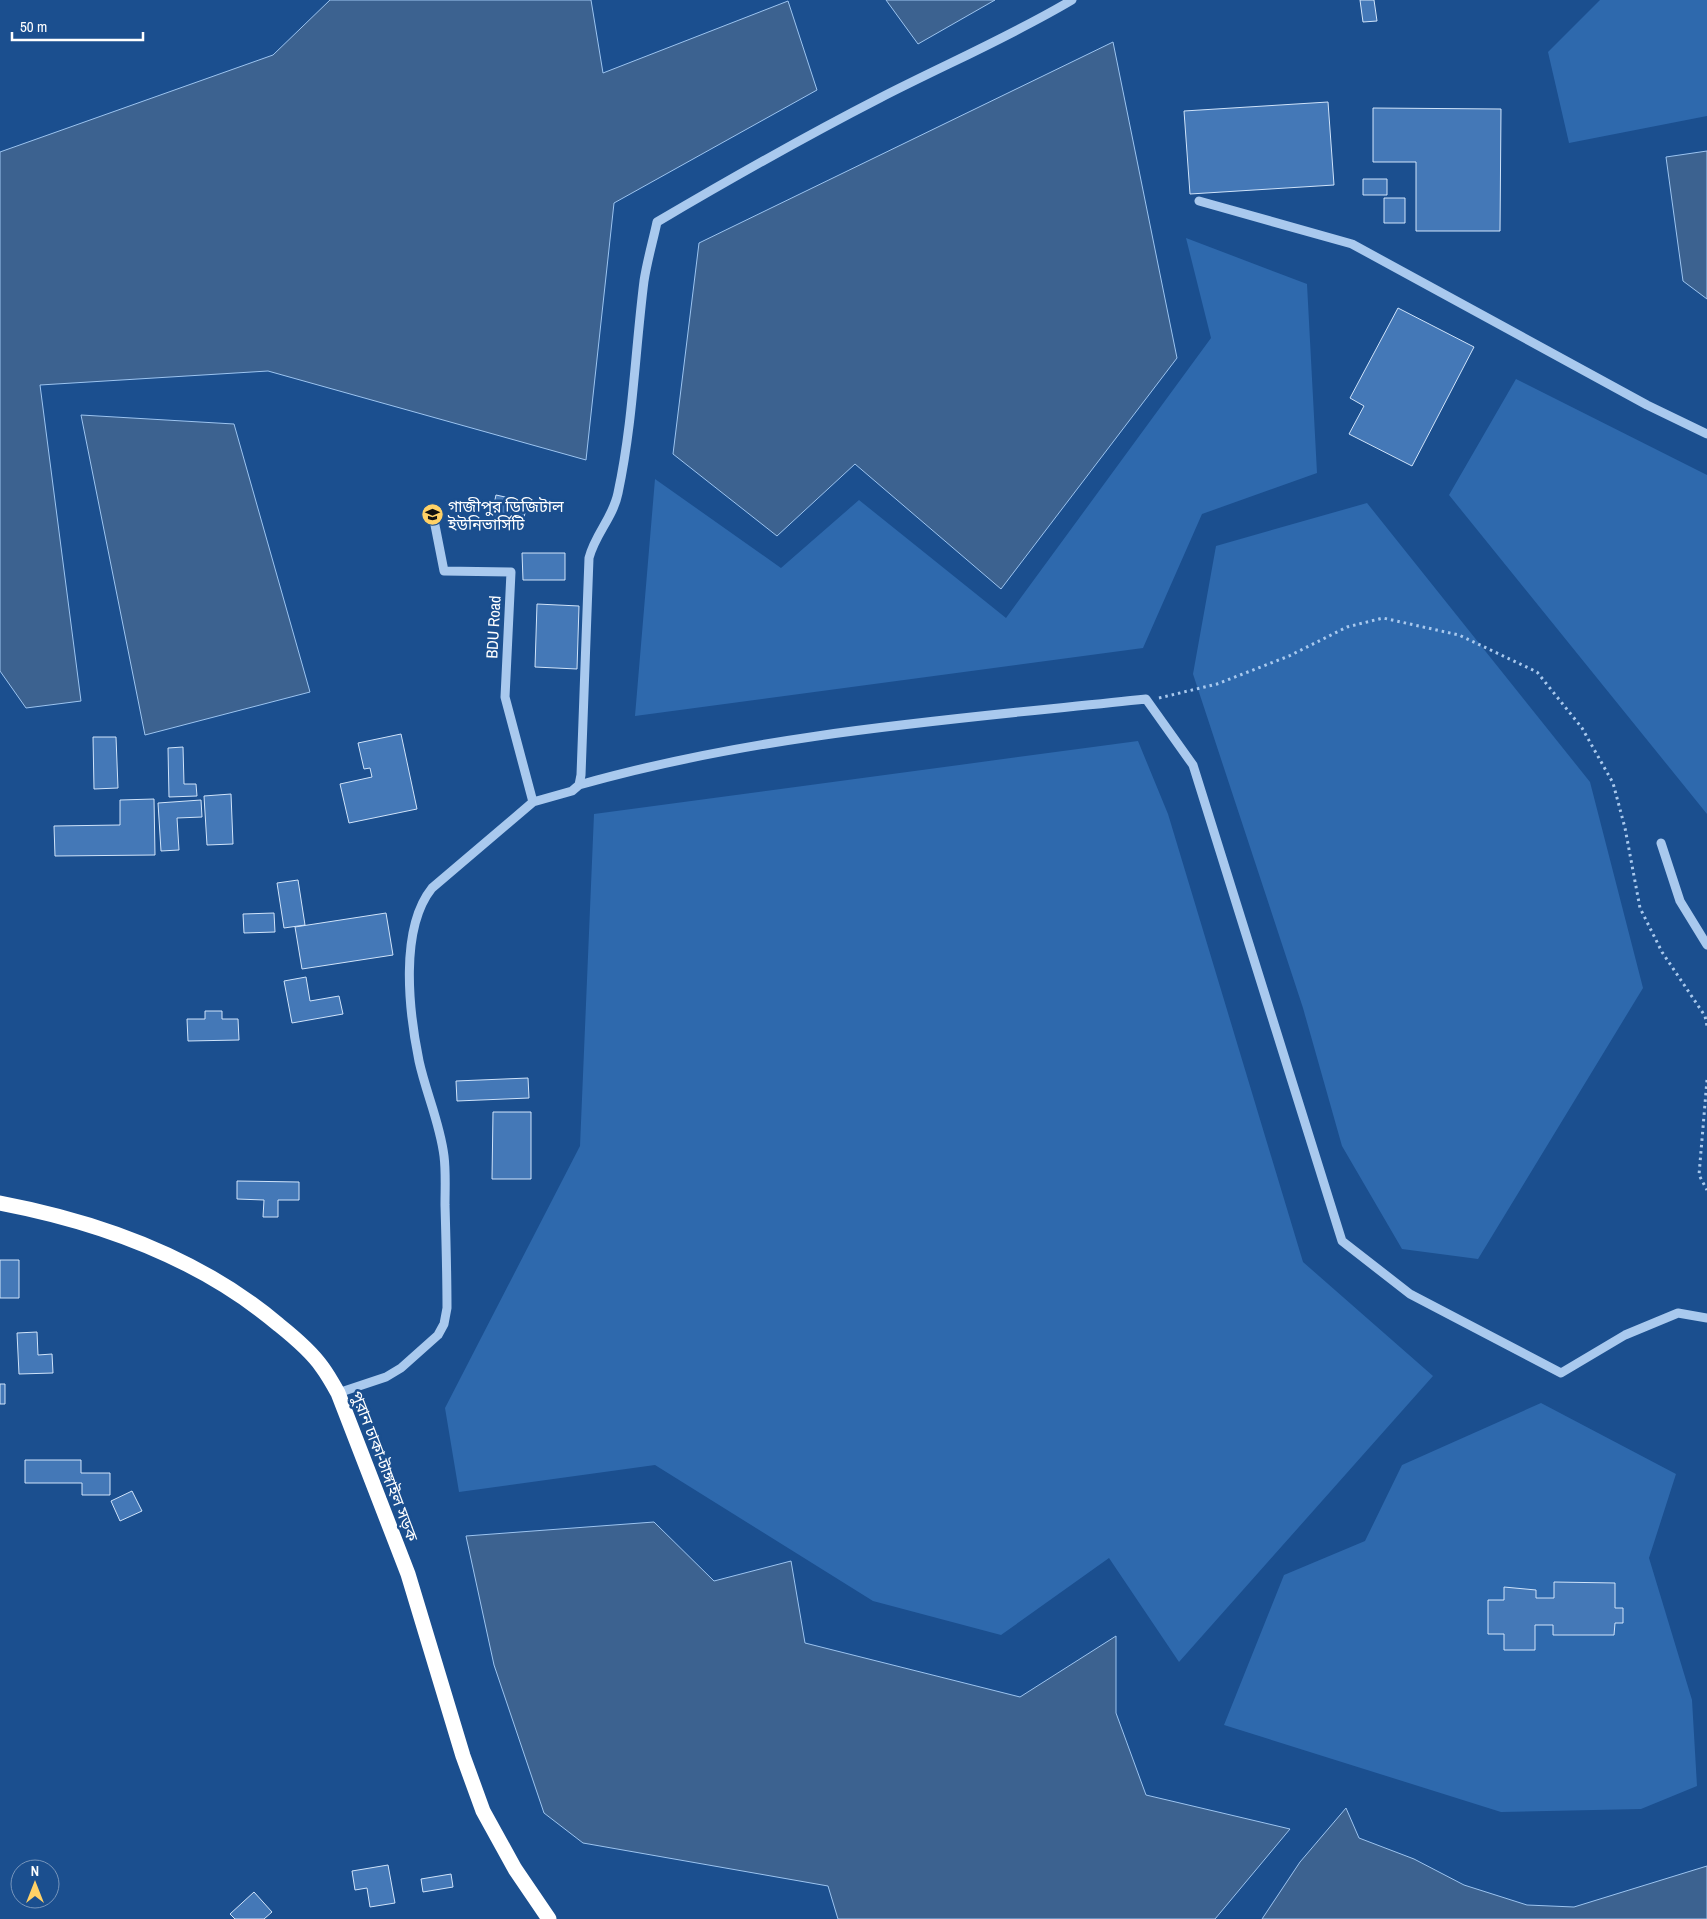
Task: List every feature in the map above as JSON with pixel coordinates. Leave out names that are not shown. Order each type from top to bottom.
[{"type":"highway","name":"পুরান ঢাকা-টাঙ্গাইল সড়ক","points":[[0,1204],[95,1226],[172,1256],[230,1289],[267,1315],[298,1340],[322,1366],[338,1393],[408,1574],[463,1756],[483,1811],[515,1869],[549,1919]]},
{"type":"street","points":[[579,785],[581,776],[589,558],[593,542],[613,512],[618,493],[634,398],[644,280],[657,222],[752,166],[880,98],[1028,26],[1072,0]]},
{"type":"street","points":[[1199,201],[1352,244],[1648,405],[1707,434]]},
{"type":"street","name":"BDU Road","points":[[433,515],[444,571],[511,572],[505,697],[533,802]]},
{"type":"street","points":[[338,1393],[386,1377],[402,1368],[438,1335],[444,1324],[447,1308],[444,1158],[439,1128],[419,1062],[412,1017],[410,964],[414,929],[422,900],[432,888],[533,802],[572,790],[579,785],[636,768],[855,729],[1146,699],[1193,765],[1342,1241],[1410,1294],[1561,1373],[1625,1335],[1678,1313],[1707,1318]]},
{"type":"street","points":[[1661,843],[1680,900],[1707,945]]},
{"type":"path","points":[[1146,699],[1168,697],[1217,684],[1289,656],[1347,627],[1383,618],[1459,635],[1537,672],[1582,728],[1613,783],[1625,828],[1640,908],[1662,952],[1705,1016],[1707,1026]]},
{"type":"path","points":[[1707,1080],[1699,1175],[1707,1190]]},
{"type":"shaded area","points":[[330,0],[591,0],[603,73],[788,1],[817,90],[614,203],[586,460],[268,371],[40,385],[81,701],[26,708],[0,671],[0,152],[273,55]]},
{"type":"shaded area","points":[[886,0],[995,0],[918,44]]},
{"type":"shaded area","points":[[1600,0],[1707,0],[1707,116],[1569,143],[1548,52]]},
{"type":"shaded area","points":[[1113,42],[1177,358],[1001,589],[855,464],[777,536],[673,454],[699,243]]},
{"type":"shaded area","points":[[1707,151],[1707,299],[1683,281],[1666,157]]},
{"type":"shaded area","points":[[1186,238],[1307,284],[1317,473],[1202,514],[1143,648],[635,716],[655,479],[781,568],[859,500],[1006,618],[1211,338]]},
{"type":"shaded area","points":[[1516,379],[1707,475],[1707,814],[1449,495]]},
{"type":"shaded area","points":[[81,415],[234,424],[310,692],[145,735]]},
{"type":"shaded area","points":[[1367,503],[1590,782],[1643,988],[1478,1259],[1402,1249],[1342,1146],[1303,1008],[1193,674],[1216,546]]},
{"type":"shaded area","points":[[1138,741],[1168,814],[1303,1262],[1433,1376],[1179,1662],[1109,1558],[1001,1635],[873,1601],[655,1465],[459,1492],[445,1408],[580,1146],[594,814]]},
{"type":"shaded area","points":[[1541,1403],[1676,1474],[1649,1558],[1692,1700],[1697,1786],[1641,1809],[1501,1812],[1224,1725],[1284,1575],[1365,1541],[1402,1465]]},
{"type":"shaded area","points":[[654,1522],[714,1581],[791,1561],[805,1643],[1020,1697],[1116,1636],[1116,1713],[1146,1795],[1290,1829],[1215,1919],[838,1919],[828,1886],[583,1843],[544,1813],[494,1665],[466,1536]]},
{"type":"shaded area","points":[[1346,1808],[1359,1838],[1414,1859],[1464,1885],[1527,1905],[1574,1907],[1707,1866],[1707,1919],[1262,1919],[1300,1862]]},
{"type":"building","points":[[1360,0],[1374,0],[1377,21],[1363,22]]},
{"type":"building","points":[[1328,102],[1334,185],[1190,194],[1184,111]]},
{"type":"building","points":[[1373,108],[1501,109],[1500,231],[1416,231],[1416,162],[1373,162]]},
{"type":"building","points":[[1363,179],[1387,179],[1387,195],[1363,195]]},
{"type":"building","points":[[1384,198],[1405,198],[1405,223],[1384,223]]},
{"type":"building","points":[[1398,308],[1474,347],[1412,466],[1349,434],[1364,406],[1350,398]]},
{"type":"building","points":[[496,495],[528,502],[524,517],[517,515],[514,528],[490,522]]},
{"type":"building","points":[[522,553],[565,553],[565,580],[523,580]]},
{"type":"building","points":[[537,604],[579,606],[577,669],[535,667]]},
{"type":"building","points":[[401,734],[417,809],[349,823],[340,784],[372,777],[370,768],[364,769],[358,743]]},
{"type":"building","points":[[93,737],[116,737],[118,788],[94,789]]},
{"type":"building","points":[[183,747],[184,784],[196,784],[197,796],[169,797],[168,748]]},
{"type":"building","points":[[231,794],[233,844],[207,845],[204,796]]},
{"type":"building","points":[[154,799],[155,855],[55,856],[54,826],[120,825],[120,800]]},
{"type":"building","points":[[201,800],[202,817],[177,818],[179,850],[161,851],[158,803]]},
{"type":"building","points":[[298,880],[305,925],[284,928],[277,883]]},
{"type":"building","points":[[274,913],[275,932],[244,933],[243,914]]},
{"type":"building","points":[[386,913],[393,955],[302,969],[295,927]]},
{"type":"building","points":[[306,977],[310,1001],[339,996],[343,1014],[292,1023],[284,981]]},
{"type":"building","points":[[205,1011],[222,1011],[222,1019],[238,1019],[239,1040],[188,1041],[187,1019],[205,1019]]},
{"type":"building","points":[[528,1078],[529,1098],[457,1101],[456,1081]]},
{"type":"building","points":[[493,1112],[531,1112],[531,1179],[492,1179]]},
{"type":"building","points":[[237,1181],[299,1182],[299,1200],[278,1200],[278,1217],[263,1217],[264,1200],[237,1199]]},
{"type":"building","points":[[0,1260],[19,1260],[19,1298],[0,1298]]},
{"type":"building","points":[[37,1332],[38,1355],[52,1354],[53,1373],[19,1374],[17,1333]]},
{"type":"building","points":[[0,1384],[5,1384],[5,1404],[0,1404]]},
{"type":"building","points":[[25,1460],[81,1460],[81,1473],[110,1473],[110,1495],[82,1495],[82,1483],[25,1483]]},
{"type":"building","points":[[132,1491],[142,1511],[120,1521],[111,1501]]},
{"type":"building","points":[[1554,1582],[1615,1583],[1615,1608],[1623,1608],[1623,1623],[1615,1623],[1614,1635],[1553,1635],[1553,1625],[1535,1625],[1535,1650],[1504,1650],[1504,1634],[1488,1634],[1488,1600],[1504,1600],[1504,1587],[1536,1590],[1536,1598],[1554,1598]]},
{"type":"building","points":[[388,1865],[395,1903],[370,1907],[367,1888],[355,1890],[352,1871]]},
{"type":"building","points":[[451,1874],[453,1887],[423,1892],[421,1879]]},
{"type":"building","points":[[254,1892],[272,1912],[264,1919],[235,1919],[230,1914]]},
{"type":"place","name":"গাজীপুর ডিজিটাল ইউনিভার্সিটি","points":[[432,515]]}]
